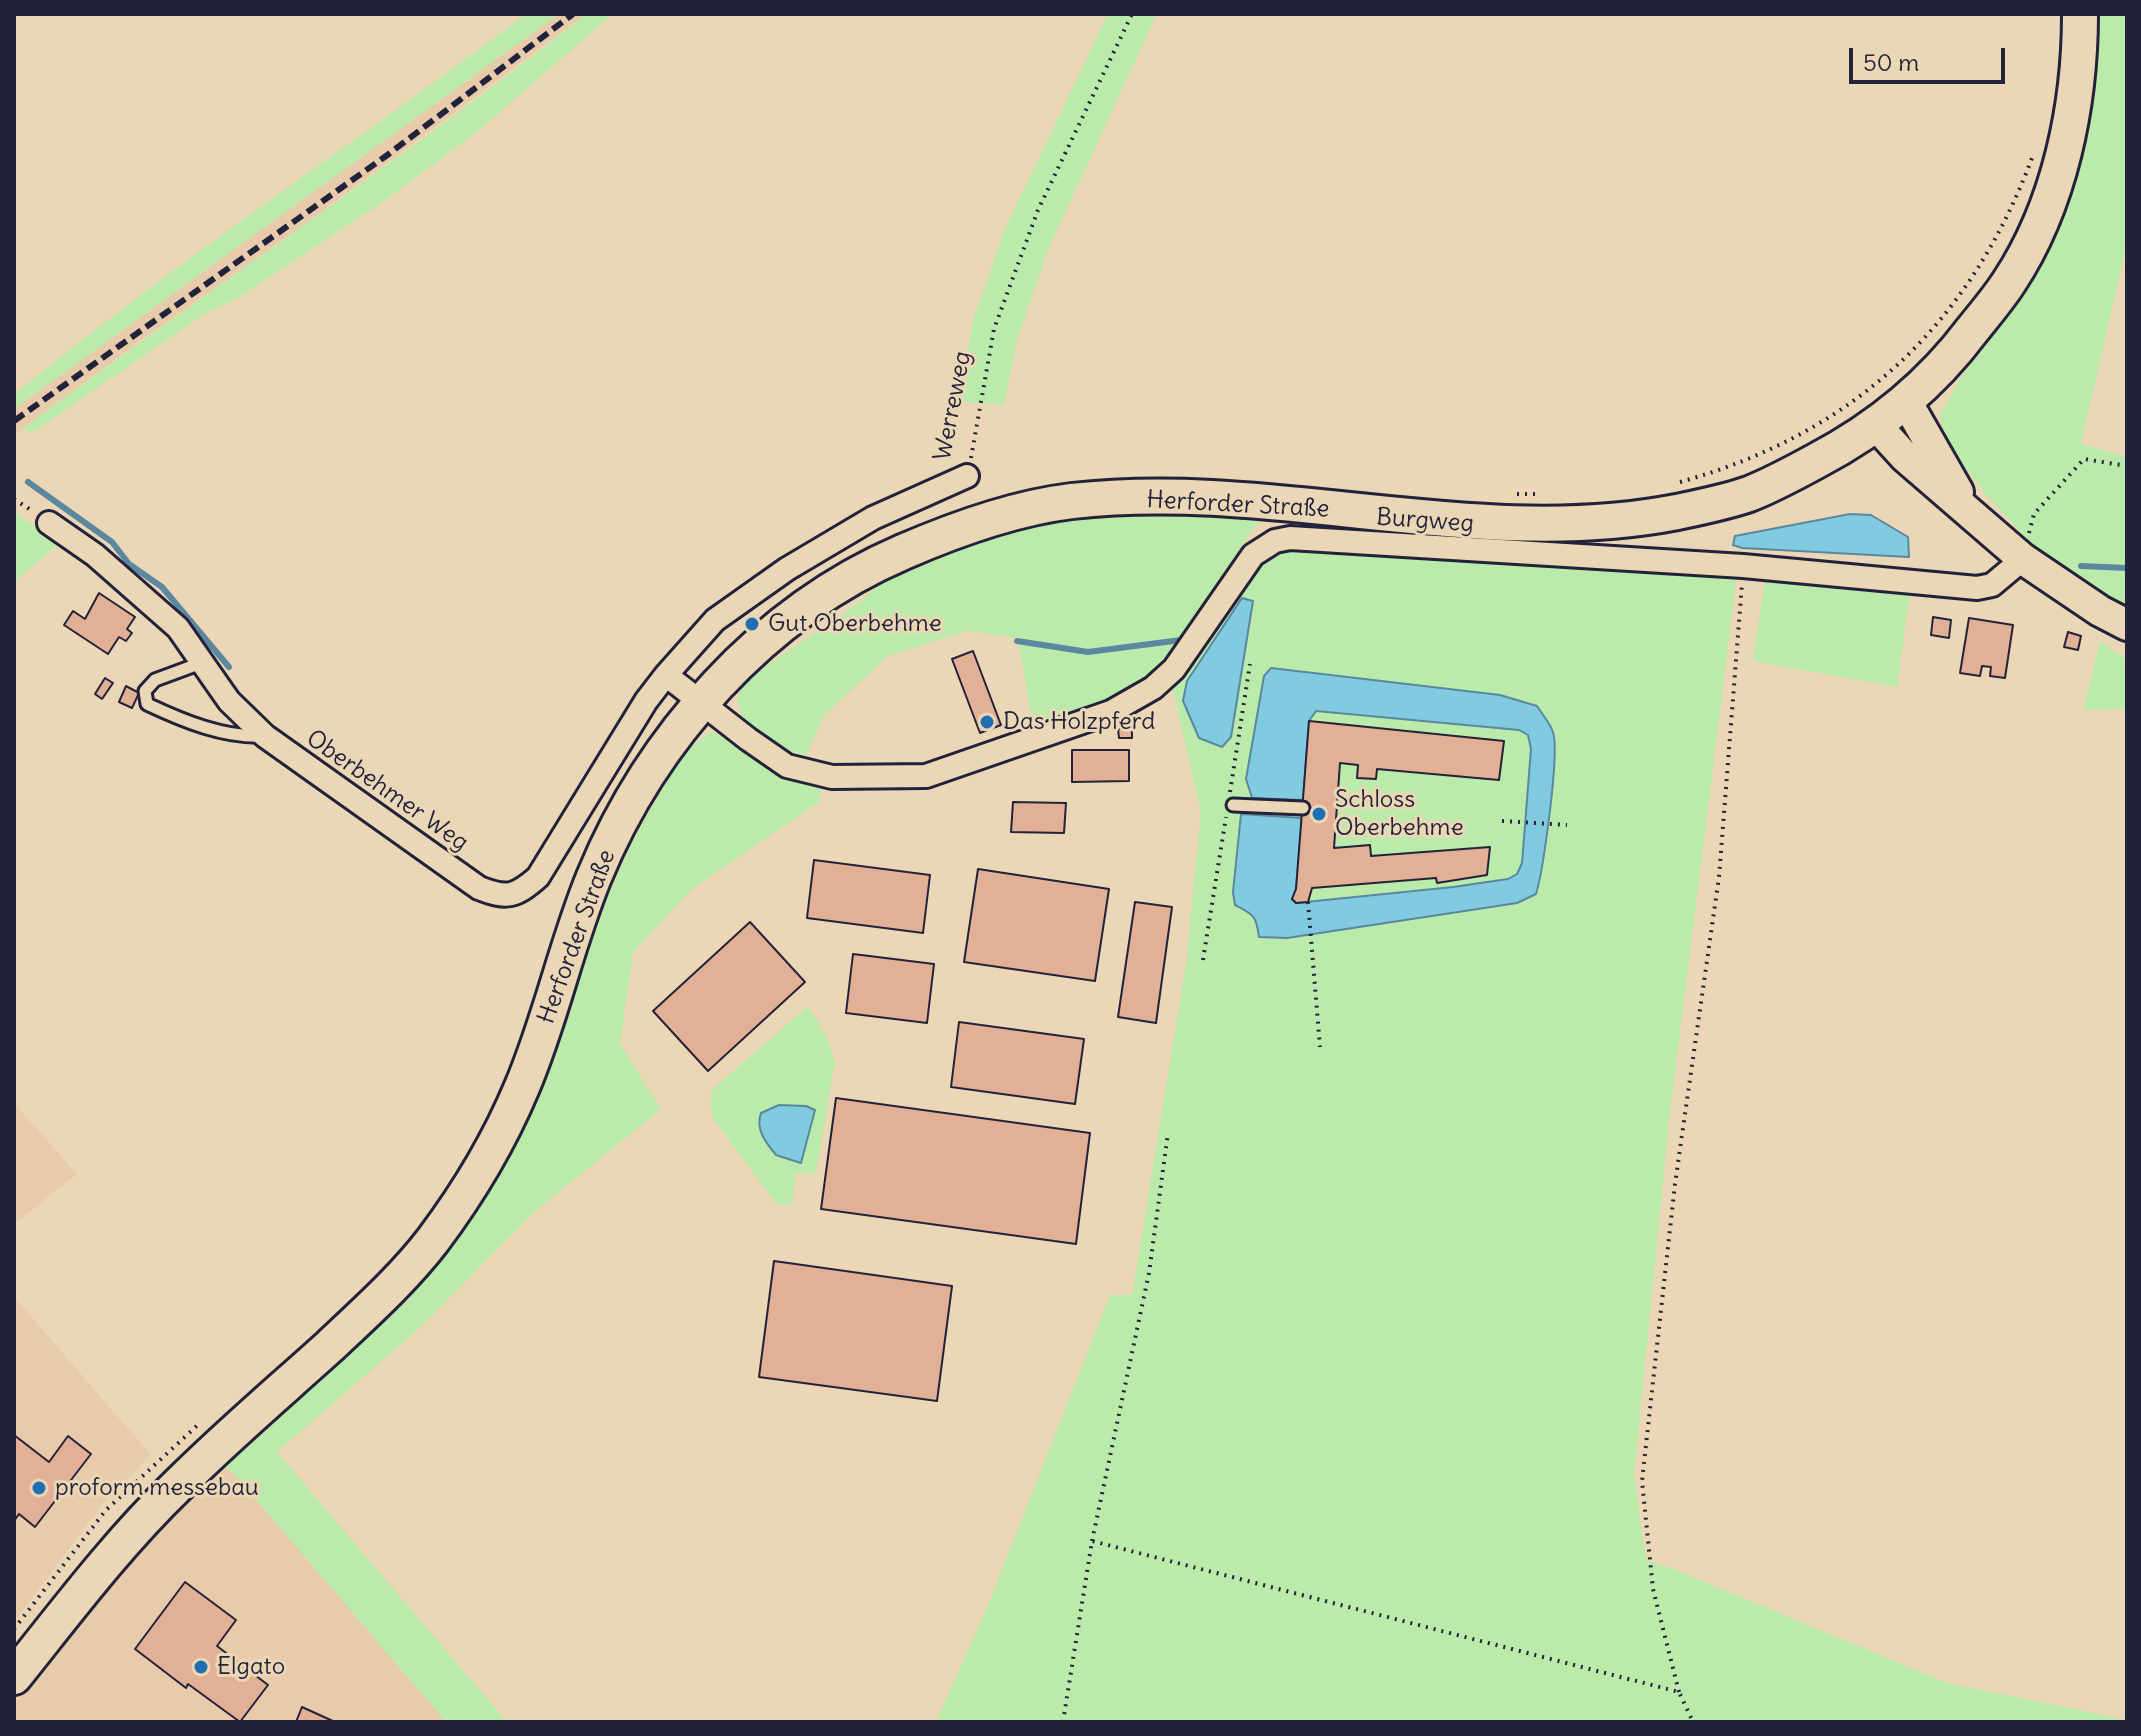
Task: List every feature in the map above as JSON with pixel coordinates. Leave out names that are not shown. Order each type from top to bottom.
[{"type":"main road","name":"Herforder Straße","points":[[14,1677],[88,1585],[175,1488],[394,1286],[430,1244],[497,1143],[523,1085],[593,879],[619,824],[661,753],[724,678],[768,638],[808,607],[894,555],[957,530],[1015,512],[1072,501],[1191,498],[1432,519],[1532,524],[1634,519],[1702,507],[1749,494],[1838,449],[1906,401],[1955,353],[2010,280],[2038,229],[2063,156],[2080,49],[2080,14]]},
{"type":"main road","points":[[1906,401],[1972,514]]},
{"type":"main road","points":[[1875,424],[1905,457],[1972,514],[2017,565],[2127,625]]},
{"type":"street","name":"Werreweg","points":[[666,675],[715,620],[787,569],[873,518],[967,476]]},
{"type":"street","name":"Oberbehmer Weg","points":[[49,523],[95,555],[178,628],[229,701],[265,736],[479,888],[501,896],[520,893],[538,877],[646,701],[666,675]]},
{"type":"street","name":"Burgweg","points":[[702,702],[787,766],[832,777],[926,776],[1111,712],[1153,688],[1174,669],[1253,555],[1275,541],[1290,538],[1743,566],[1977,588],[1992,585],[2017,565]]},
{"type":"street","points":[[666,675],[702,702]]},
{"type":"lane","points":[[201,663],[155,680],[145,691],[147,704],[177,718],[242,737],[265,736]]},
{"type":"lane","points":[[1233,805],[1303,808]]},
{"type":"path","name":"Werreweg","points":[[967,476],[994,329],[1038,210],[1132,14]]},
{"type":"path","points":[[2017,565],[2034,514],[2084,459],[2127,466]]},
{"type":"path","points":[[1693,1722],[1679,1692],[1653,1589],[1642,1481],[1675,1184],[1719,877],[1743,566]]},
{"type":"path","points":[[1502,821],[1567,825]]},
{"type":"path","points":[[1308,902],[1320,1047]]},
{"type":"path","points":[[1063,1722],[1092,1541],[1149,1273],[1168,1133]]},
{"type":"path","points":[[1092,1541],[1679,1692]]},
{"type":"shaded area","points":[[559,14],[586,14],[309,221],[14,435],[14,409]]},
{"type":"shaded area","points":[[14,1103],[77,1174],[14,1224]]},
{"type":"shaded area","points":[[14,1297],[151,1455],[103,1504],[14,1622]]},
{"type":"shaded area","points":[[220,1461],[446,1722],[14,1722],[14,1705],[166,1519]]},
{"type":"green space","points":[[526,14],[559,14],[14,409],[14,395],[139,296]]},
{"type":"green space","points":[[586,14],[613,14],[477,132],[380,204],[238,298],[204,314],[34,432],[21,430],[447,121]]},
{"type":"green space","points":[[1108,14],[1157,14],[1048,250],[1017,340],[1004,405],[960,402],[973,320],[1005,229]]},
{"type":"green space","points":[[2101,14],[2127,14],[2127,242],[2081,444],[2127,457],[2127,613],[2051,565],[1987,496],[1961,462],[1945,438],[1940,416],[1960,378],[2023,298],[2054,226],[2084,131]]},
{"type":"green space","points":[[14,511],[59,544],[14,582]]},
{"type":"green space","points":[[1166,512],[1260,519],[1158,669],[1128,691],[1033,727],[1018,638],[967,631],[888,656],[825,714],[806,756],[781,748],[744,721],[737,699],[744,681],[853,607],[896,572],[976,540],[1070,518]]},
{"type":"green space","points":[[1277,548],[1737,573],[1669,1121],[1634,1475],[1646,1560],[1947,1683],[2127,1722],[936,1722],[987,1608],[1110,1295],[1132,1295],[1186,964],[1201,812],[1172,686],[1246,574]]},
{"type":"green space","points":[[1765,578],[1910,592],[1897,687],[1753,661]]},
{"type":"green space","points":[[2100,641],[2127,659],[2127,709],[2083,710]]},
{"type":"green space","points":[[712,731],[785,775],[823,783],[819,802],[692,889],[633,952],[620,1044],[661,1109],[531,1215],[422,1326],[277,1452],[507,1722],[446,1722],[220,1461],[408,1300],[502,1167],[603,906],[632,842],[682,754]]},
{"type":"green space","points":[[807,1007],[827,1039],[835,1062],[816,1173],[796,1173],[792,1205],[776,1204],[711,1115],[711,1091]]},
{"type":"water","points":[[1850,514],[1871,515],[1908,537],[1909,557],[1733,545],[1735,536]]},
{"type":"water","points":[[1242,598],[1253,601],[1231,737],[1222,747],[1199,738],[1183,701],[1187,681]]},
{"type":"water","points":[[1271,668],[1500,695],[1537,706],[1552,729],[1555,744],[1550,812],[1536,894],[1517,903],[1287,938],[1259,937],[1255,920],[1235,905],[1233,892],[1241,814],[1302,818],[1296,889],[1292,899],[1296,903],[1508,879],[1517,874],[1522,863],[1531,749],[1528,735],[1519,730],[1316,711],[1309,721],[1303,800],[1252,798],[1246,779],[1264,676]]},
{"type":"water","points":[[779,1105],[806,1106],[815,1110],[801,1163],[776,1155],[760,1130],[761,1113]]},
{"type":"building","points":[[99,593],[135,617],[127,629],[132,633],[126,641],[119,637],[108,654],[64,625],[73,611],[85,619]]},
{"type":"building","points":[[1933,617],[1951,620],[1949,638],[1931,635]]},
{"type":"building","points":[[1969,618],[2013,625],[2005,678],[1990,676],[1991,667],[1982,666],[1980,676],[1960,673]]},
{"type":"building","points":[[2068,632],[2081,636],[2078,650],[2064,647]]},
{"type":"building","points":[[973,651],[1001,725],[980,733],[952,659]]},
{"type":"building","points":[[105,678],[113,683],[102,699],[95,694]]},
{"type":"building","points":[[126,686],[139,693],[132,708],[119,702]]},
{"type":"building","name":"Schloss Oberbehme","points":[[1309,721],[1504,741],[1499,780],[1377,769],[1376,779],[1357,778],[1358,765],[1340,763],[1334,848],[1370,845],[1371,856],[1490,847],[1487,875],[1437,883],[1436,878],[1312,888],[1308,902],[1296,903],[1292,899],[1296,889]]},
{"type":"building","points":[[1118,729],[1132,729],[1132,738],[1119,738]]},
{"type":"building","points":[[1072,750],[1129,750],[1129,781],[1072,782]]},
{"type":"building","points":[[1013,802],[1066,803],[1064,833],[1011,832]]},
{"type":"building","points":[[814,860],[930,875],[923,933],[807,918]]},
{"type":"building","points":[[978,869],[1109,889],[1095,981],[964,962]]},
{"type":"building","points":[[1135,902],[1172,907],[1156,1023],[1118,1017]]},
{"type":"building","points":[[750,922],[805,982],[708,1071],[653,1011]]},
{"type":"building","points":[[853,954],[934,964],[927,1023],[846,1013]]},
{"type":"building","points":[[959,1022],[1084,1039],[1075,1104],[951,1087]]},
{"type":"building","points":[[836,1098],[1090,1133],[1076,1244],[821,1209]]},
{"type":"building","points":[[774,1261],[952,1286],[937,1401],[759,1377]]},
{"type":"building","name":"proform messebau","points":[[14,1435],[49,1462],[68,1436],[91,1454],[35,1527],[19,1514],[14,1521]]},
{"type":"building","name":"Elgato","points":[[185,1582],[236,1620],[217,1646],[268,1685],[240,1722],[188,1684],[186,1688],[135,1649]]},
{"type":"building","points":[[302,1707],[335,1722],[296,1722]]},
{"type":"waterway","points":[[28,482],[112,542],[129,564],[162,587],[229,667]]},
{"type":"waterway","points":[[2081,566],[2127,568]]},
{"type":"waterway","points":[[1017,641],[1088,652],[1181,640]]},
{"type":"railway","points":[[14,421],[386,156],[573,14]]},
{"type":"place","name":"Gut Oberbehme","points":[[752,624]]},
{"type":"place","name":"Das Holzpferd","points":[[987,722]]},
{"type":"place","name":"Schloss Oberbehme","points":[[1319,814]]},
{"type":"place","name":"proform messebau","points":[[39,1488]]},
{"type":"place","name":"Elgato","points":[[201,1667]]}]
